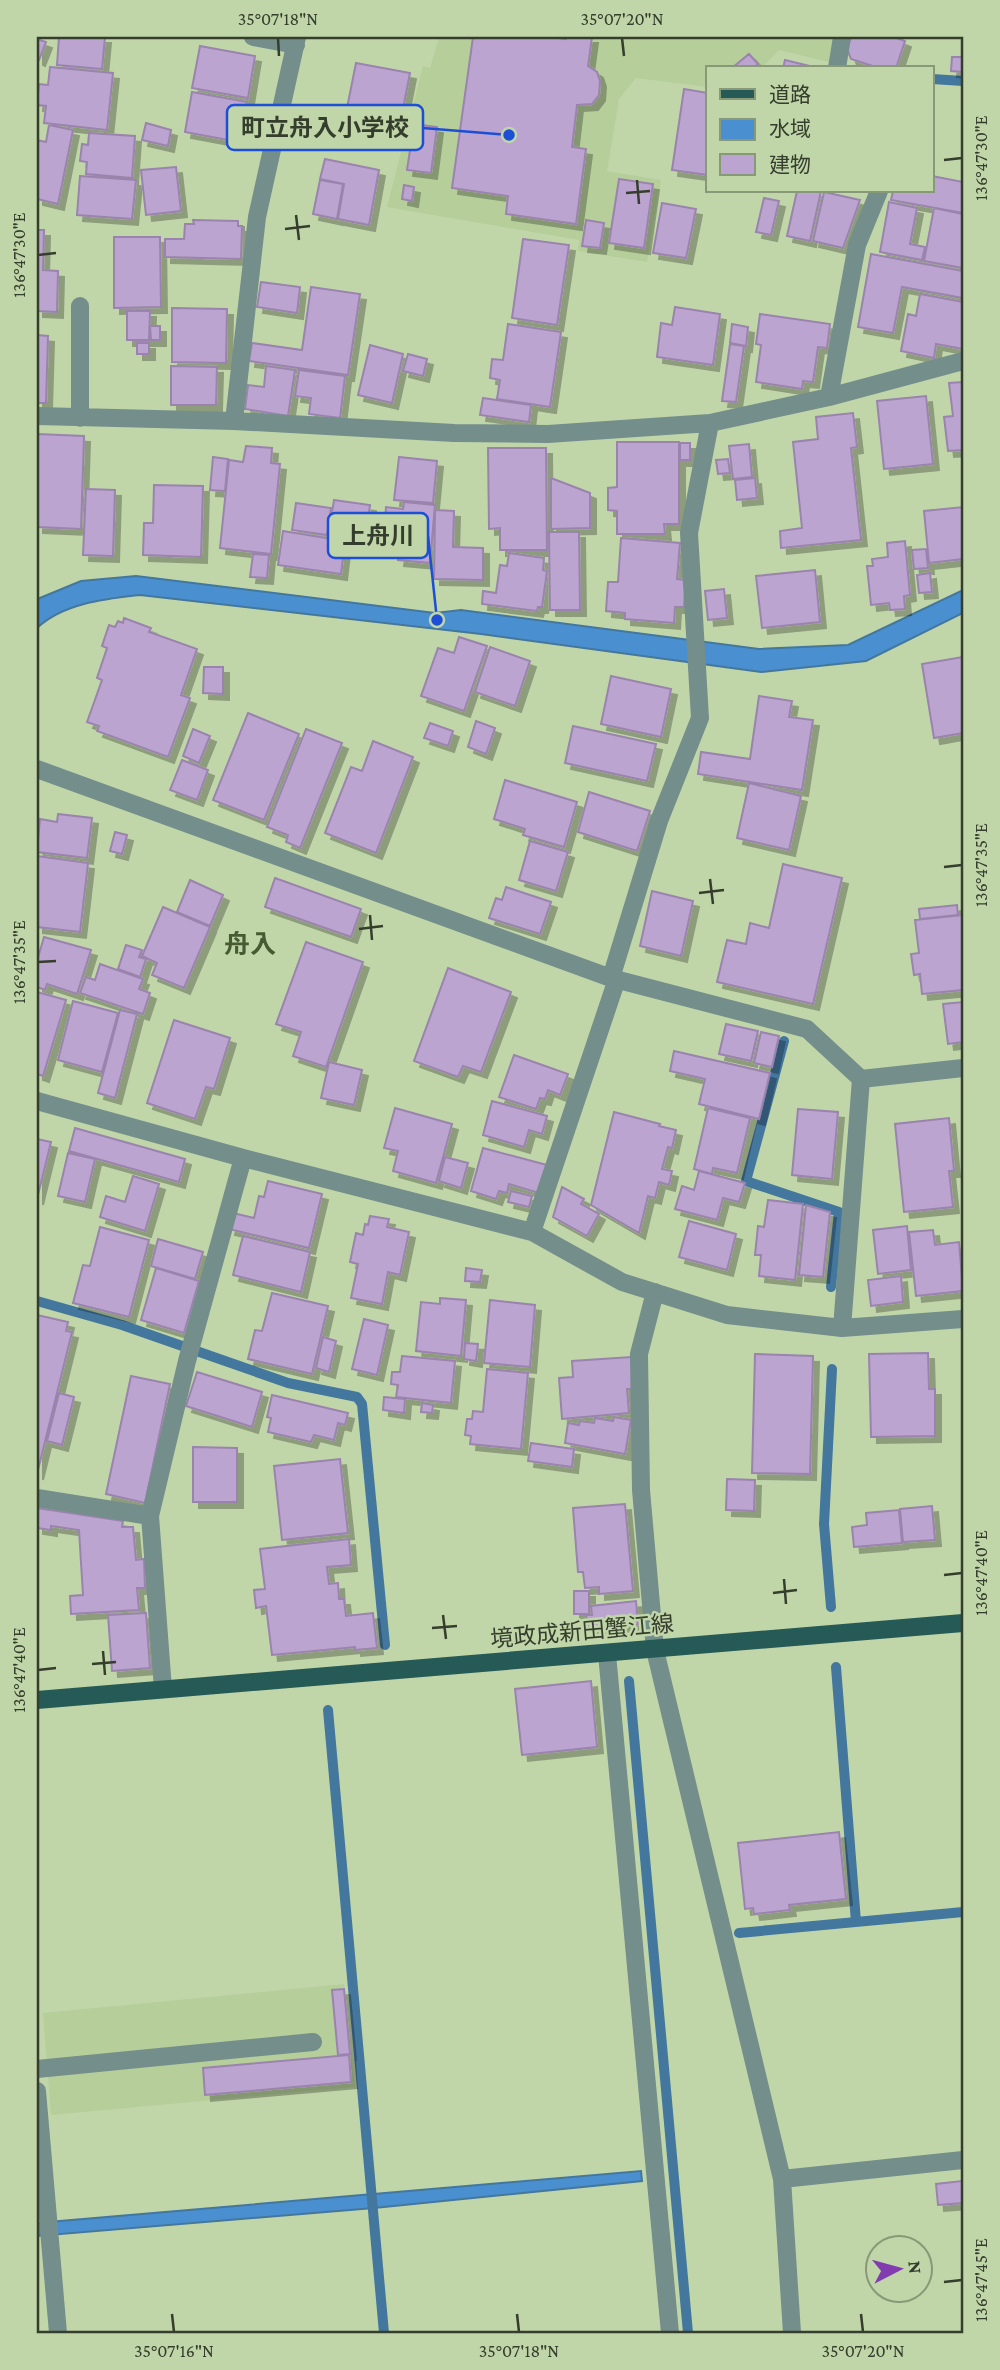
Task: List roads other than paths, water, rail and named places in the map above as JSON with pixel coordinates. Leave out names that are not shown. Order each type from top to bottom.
[{"type":"main road","name":"境政成新田蟹江線","points":[[37,1700],[963,1623]]},
{"type":"street","points":[[234,421],[257,217],[296,41],[253,37]]},
{"type":"street","points":[[837,66],[842,37]]},
{"type":"street","points":[[829,397],[858,245],[879,192]]},
{"type":"street","points":[[80,306],[80,418]]},
{"type":"street","points":[[37,416],[234,421],[454,433],[548,434],[710,423],[829,397],[963,361]]},
{"type":"street","points":[[531,1232],[614,979],[659,821],[700,718],[689,533],[710,423]]},
{"type":"street","points":[[37,769],[614,979],[807,1028],[861,1079],[963,1068]]},
{"type":"street","points":[[842,1328],[861,1079]]},
{"type":"street","points":[[37,1101],[243,1158],[531,1232],[622,1282],[727,1315],[842,1328],[963,1319]]},
{"type":"street","points":[[163,1689],[150,1516],[187,1361],[243,1158]]},
{"type":"street","points":[[655,1292],[639,1354],[641,1490],[655,1650],[782,2179],[792,2333]]},
{"type":"street","points":[[37,1499],[150,1516]]},
{"type":"street","points":[[607,1654],[670,2333]]},
{"type":"street","points":[[37,2069],[313,2042]]},
{"type":"street","points":[[37,2091],[58,2333]]},
{"type":"street","points":[[782,2179],[963,2161]]},
{"type":"water","points":[[136,576],[435,613],[461,610],[759,649],[848,645],[963,590],[963,613],[866,661],[761,672],[481,634],[140,595],[72,608],[37,628],[37,600],[40,598],[81,581]]},
{"type":"water","points":[[641,2171],[642,2181],[374,2208],[37,2236],[37,2223]]},
{"type":"waterway","points":[[934,79],[963,81]]},
{"type":"waterway","points":[[784,1041],[746,1181],[839,1212],[831,1287]]},
{"type":"waterway","points":[[37,1301],[122,1325],[288,1383],[357,1397],[362,1404],[385,1645]]},
{"type":"waterway","points":[[831,1607],[824,1524],[832,1369]]},
{"type":"waterway","points":[[836,1667],[856,1922]]},
{"type":"waterway","points":[[629,1681],[688,2333]]},
{"type":"waterway","points":[[328,1710],[384,2333]]},
{"type":"waterway","points":[[739,1933],[963,1912]]},
{"type":"place","name":"町立舟入小学校","points":[[509,135]]},
{"type":"place","name":"上舟川","points":[[437,620]]},
{"type":"district","name":"舟入","points":[[250,944]]}]
